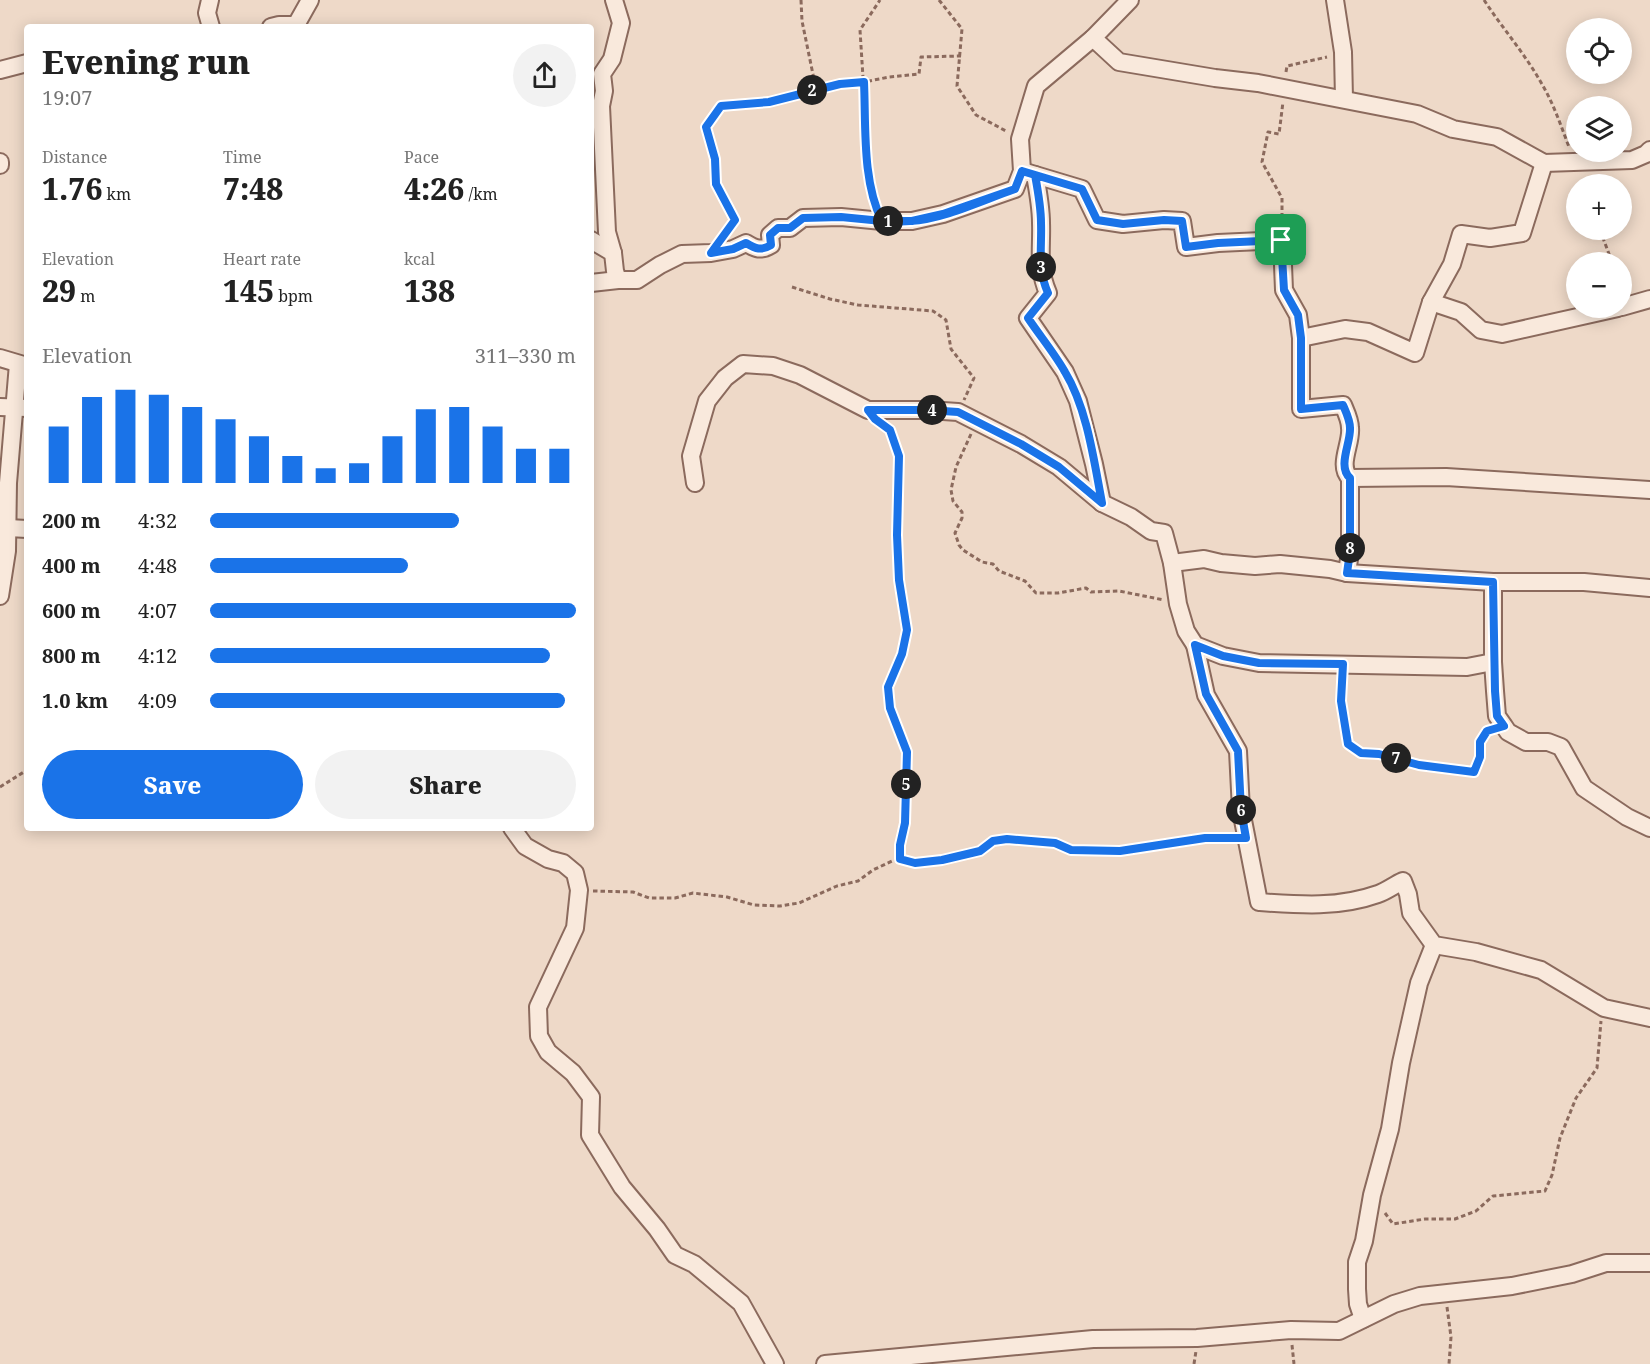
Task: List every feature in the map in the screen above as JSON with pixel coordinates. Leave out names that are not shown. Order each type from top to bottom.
[{"type":"street","points":[[297,24],[310,0]]},
{"type":"street","points":[[614,0],[621,23],[612,59],[602,74],[604,91],[602,106],[607,232],[618,280]]},
{"type":"street","points":[[1102,503],[1078,401],[1065,372],[1028,318],[1048,293],[1043,282],[1039,253],[1040,199],[1029,173],[1020,139],[1036,86],[1093,38],[1130,0]]},
{"type":"street","points":[[1335,0],[1343,52],[1344,99]]},
{"type":"street","points":[[1093,38],[1119,62],[1284,87],[1417,114],[1453,129],[1497,137],[1544,163],[1566,162]]},
{"type":"street","points":[[0,70],[24,64]]},
{"type":"street","points":[[1632,160],[1647,154],[1650,150]]},
{"type":"street","points":[[1301,338],[1345,329],[1368,332],[1415,353],[1431,303],[1452,264],[1461,234],[1490,238],[1522,233],[1532,195],[1544,163]]},
{"type":"street","points":[[594,283],[637,280],[682,254],[711,253],[733,249],[746,243],[756,249],[764,249],[771,245],[770,235],[778,228],[790,228],[803,218],[841,217],[912,221],[943,214],[1015,189],[1029,173]]},
{"type":"street","points":[[1029,173],[1082,189],[1097,220],[1123,224],[1164,220],[1182,221],[1186,247],[1281,240],[1284,290],[1298,315],[1301,338],[1301,409],[1343,405],[1350,426],[1350,444],[1344,468],[1345,474],[1350,478],[1446,477],[1634,491],[1650,490]]},
{"type":"street","points":[[594,242],[613,253]]},
{"type":"street","points":[[1632,304],[1650,299]]},
{"type":"street","points":[[1431,303],[1461,312],[1481,330],[1502,334],[1572,318]]},
{"type":"street","points":[[0,358],[23,365],[14,408],[8,483],[7,551],[0,596]]},
{"type":"street","points":[[695,483],[692,456],[707,401],[725,378],[743,363],[773,366],[800,375],[868,410],[958,412],[1059,467],[1102,503],[1131,517],[1151,531],[1164,533],[1172,563],[1177,600],[1186,631],[1195,645],[1206,694],[1238,751],[1241,810],[1259,902],[1308,906],[1348,902],[1381,893],[1403,881],[1411,913],[1434,945],[1476,952],[1541,970],[1604,1008],[1650,1018]]},
{"type":"street","points":[[1347,573],[1350,552],[1350,478]]},
{"type":"street","points":[[8,528],[24,529]]},
{"type":"street","points":[[1172,563],[1204,559],[1255,566],[1281,564],[1347,573],[1493,582],[1584,582],[1650,588]]},
{"type":"street","points":[[1493,582],[1493,662],[1497,716],[1508,732],[1526,742],[1548,742],[1561,747],[1584,789],[1650,828]]},
{"type":"street","points":[[1195,645],[1223,656],[1259,663],[1467,667],[1493,662]]},
{"type":"street","points":[[514,831],[525,846],[548,859],[563,863],[575,873],[579,890],[575,928],[538,1007],[539,1036],[548,1052],[573,1073],[591,1097],[590,1135],[621,1187],[657,1229],[675,1255],[694,1264],[741,1303],[775,1364]]},
{"type":"street","points":[[1363,1318],[1357,1297],[1357,1262],[1390,1129],[1401,1062],[1419,983],[1434,945]]},
{"type":"street","points":[[825,1364],[1102,1339],[1197,1338],[1291,1330],[1339,1331],[1394,1304],[1420,1296],[1512,1286],[1572,1274],[1606,1263],[1650,1263]]},
{"type":"path","points":[[801,0],[802,21],[816,89]]},
{"type":"path","points":[[880,0],[860,30],[870,189],[875,208],[882,221]]},
{"type":"path","points":[[939,0],[962,29],[957,86],[976,115],[1020,139]]},
{"type":"path","points":[[1484,0],[1529,62],[1554,107],[1566,138]]},
{"type":"path","points":[[1281,240],[1282,198],[1263,162],[1268,132],[1279,134],[1283,80],[1287,66],[1343,52]]},
{"type":"path","points":[[711,253],[735,220],[716,184],[715,159],[706,127],[721,106],[769,102],[840,84],[919,74],[921,57],[961,56]]},
{"type":"path","points":[[792,286],[830,299],[858,304],[933,311],[946,320],[951,349],[974,378],[958,412]]},
{"type":"path","points":[[868,410],[875,419],[890,430],[899,456],[897,535],[899,580],[907,630],[902,654],[888,687],[890,708],[907,752],[905,823],[900,845],[900,859]]},
{"type":"path","points":[[980,423],[969,437],[966,449],[956,467],[951,490],[953,501],[962,512],[962,518],[955,533],[963,550],[982,562],[993,564],[999,571],[1025,581],[1036,593],[1058,593],[1086,588],[1091,592],[1119,591],[1156,600],[1177,600]]},
{"type":"path","points":[[1343,664],[1341,701],[1348,744],[1361,753],[1379,754],[1419,765],[1474,772],[1480,757],[1480,742],[1487,731],[1504,726]]},
{"type":"path","points":[[0,787],[24,772]]},
{"type":"path","points":[[579,890],[633,892],[649,898],[675,898],[693,893],[727,897],[754,905],[780,906],[800,903],[837,886],[858,881],[873,870],[900,859],[915,863],[942,860],[980,851],[993,841],[1007,839],[1055,843],[1071,850],[1120,851],[1205,838],[1246,838]]},
{"type":"path","points":[[1372,1195],[1393,1224],[1425,1219],[1455,1219],[1476,1211],[1493,1196],[1545,1191],[1552,1175],[1560,1138],[1575,1098],[1597,1068],[1604,1008]]},
{"type":"path","points":[[1446,1293],[1451,1337],[1449,1364]]},
{"type":"route","points":[[1281,240],[1186,247],[1182,221],[1164,220],[1123,224],[1097,220],[1082,189],[1022,171],[1015,189],[943,214],[912,221],[882,221],[841,217],[803,218],[790,228],[778,228],[770,235],[771,245],[764,249],[756,249],[746,243],[733,249],[711,253],[735,220],[716,184],[715,159],[706,127],[721,106],[769,102],[816,89],[864,82],[870,189],[875,208],[882,221],[912,221],[943,214],[991,197],[1015,189],[1022,171],[1035,175],[1040,199],[1039,253],[1043,282],[1048,293],[1028,318],[1065,372],[1078,401],[1102,503],[1059,467],[1021,444],[958,412],[868,410],[875,419],[890,430],[899,456],[897,484],[899,580],[907,630],[902,654],[888,687],[890,708],[907,752],[905,823],[900,845],[900,859],[915,863],[942,860],[980,851],[993,841],[1007,839],[1055,843],[1071,850],[1120,851],[1205,838],[1246,838],[1241,810],[1238,751],[1206,694],[1195,645],[1223,656],[1259,663],[1343,664],[1341,701],[1348,744],[1361,753],[1379,754],[1419,765],[1474,772],[1480,757],[1480,742],[1487,731],[1504,726],[1497,716],[1495,691],[1493,582],[1347,573],[1350,552],[1350,478],[1345,474],[1344,468],[1350,444],[1350,426],[1343,405],[1301,409],[1301,338],[1298,315],[1284,290],[1281,240]]}]
